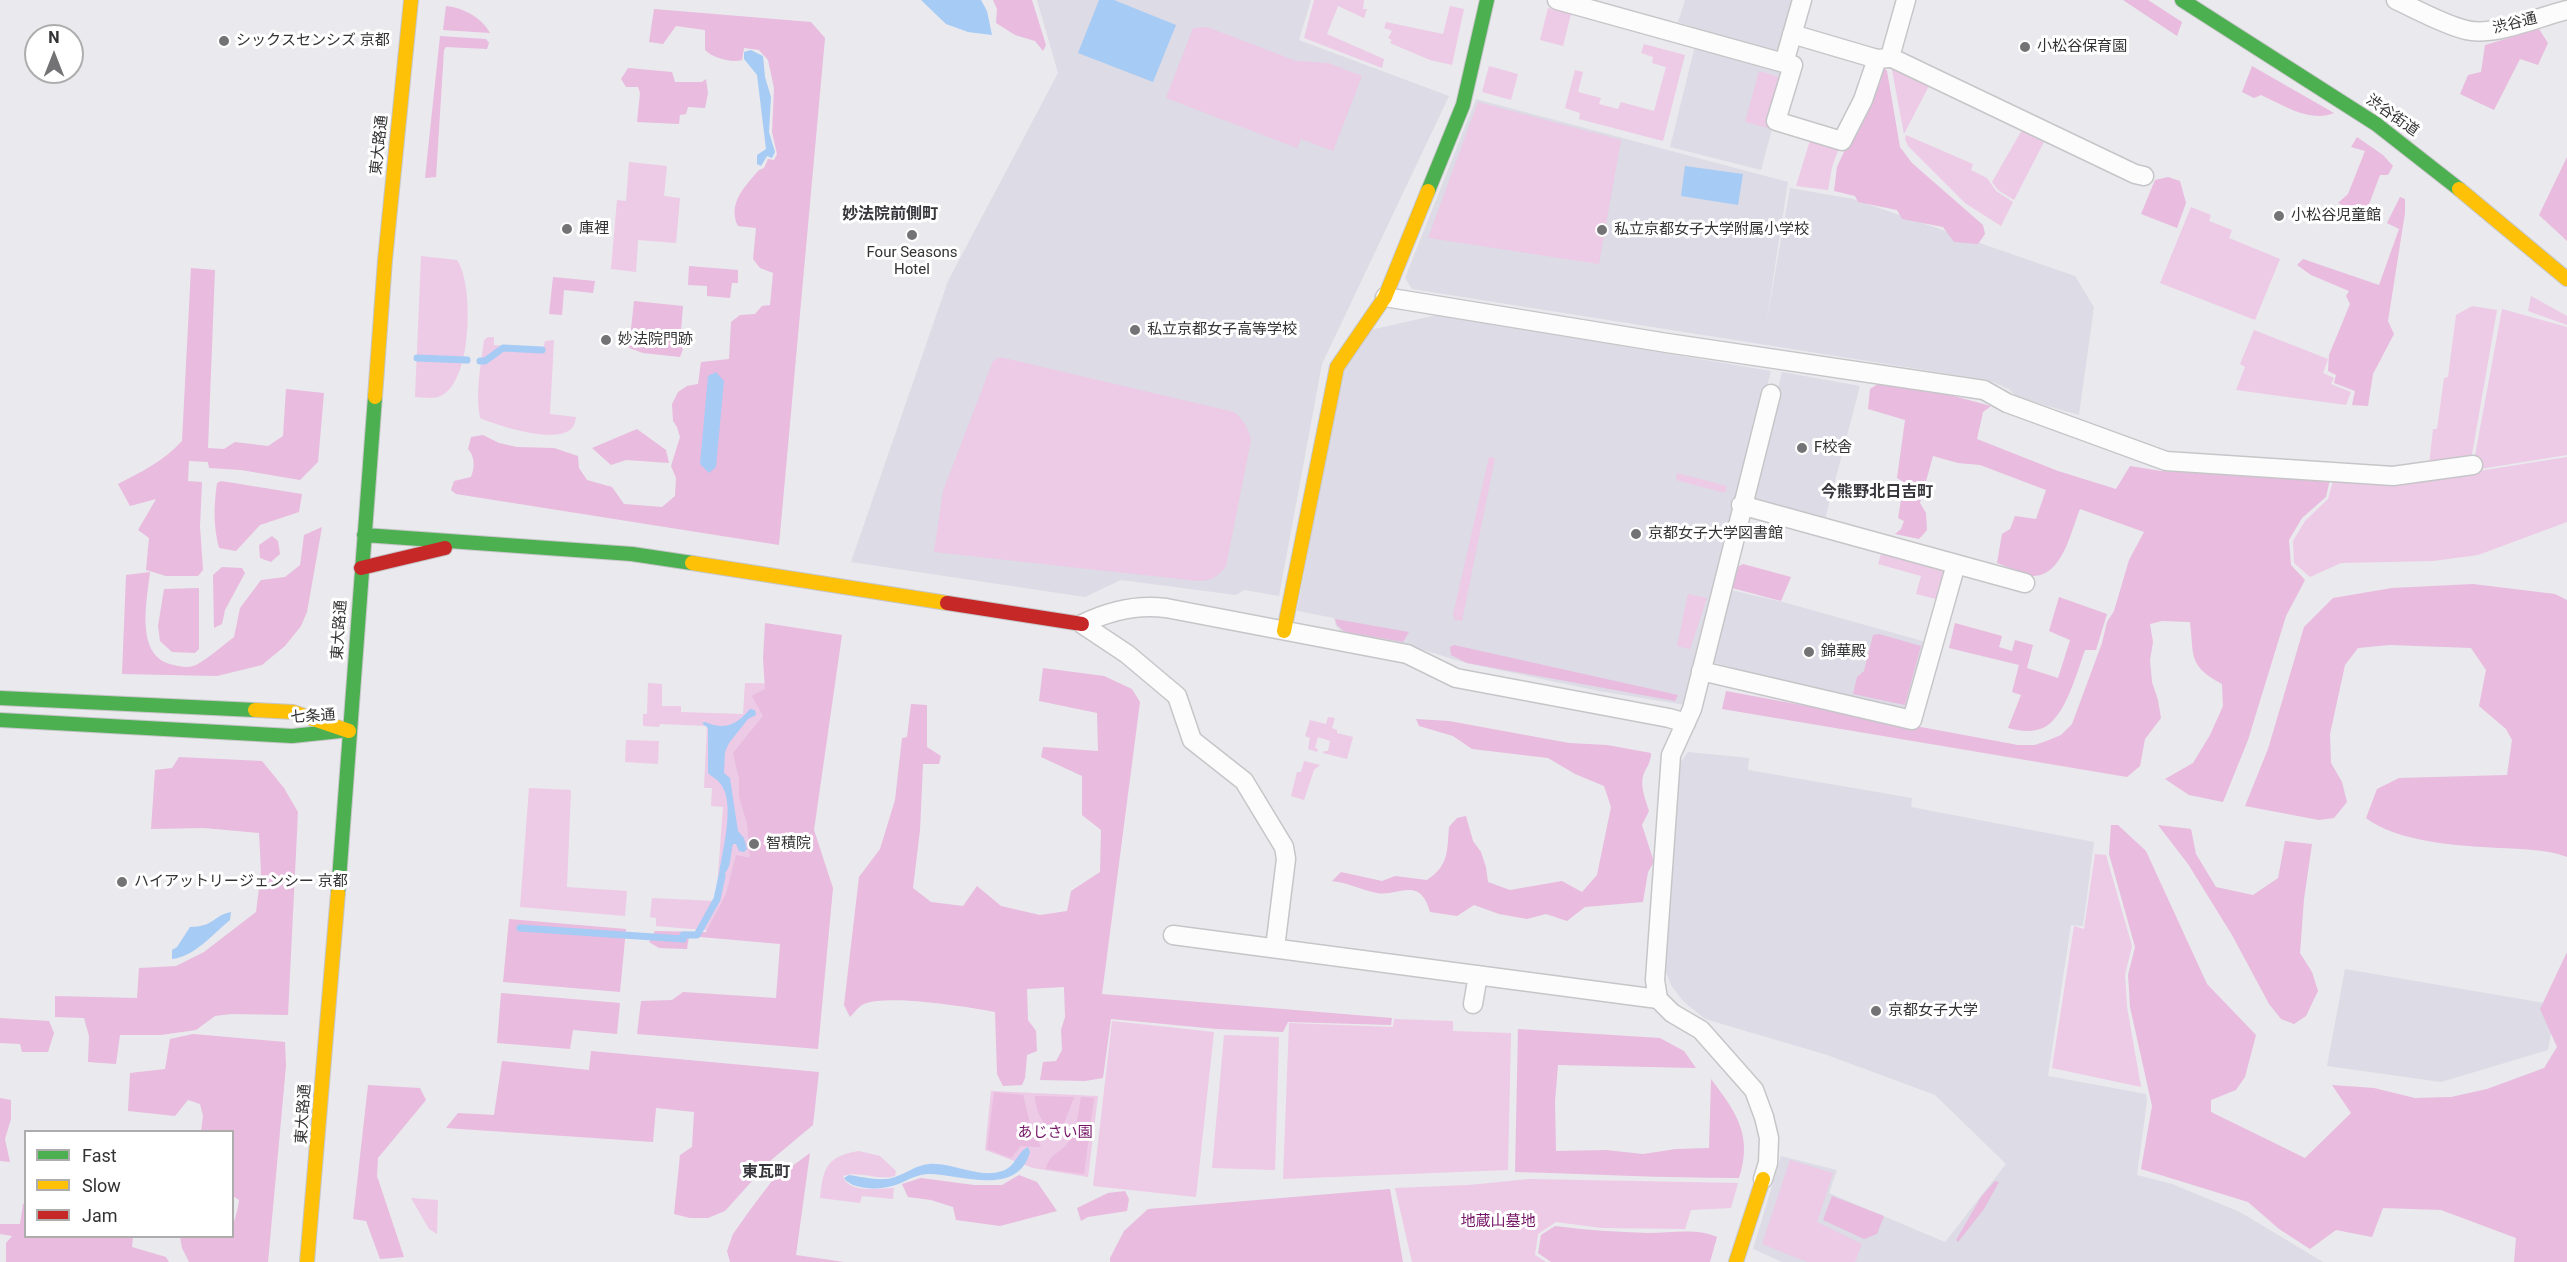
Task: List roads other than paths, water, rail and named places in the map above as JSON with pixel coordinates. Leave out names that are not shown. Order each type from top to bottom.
[{"type":"main road","name":"東大路通","points":[[307,1262],[317,1165],[384,271],[411,0]]},
{"type":"main road","points":[[1284,631],[1337,367],[1385,297],[1463,105],[1488,0]]},
{"type":"main road","name":"渋谷街道","points":[[2182,0],[2376,124],[2430,165],[2567,279]]},
{"type":"main road","points":[[364,535],[632,554],[1082,624]]},
{"type":"main road","points":[[361,568],[471,542]]},
{"type":"main road","name":"七条通","points":[[0,698],[293,711],[349,731]]},
{"type":"main road","name":"七条通","points":[[0,720],[292,736],[349,731]]},
{"type":"main road","points":[[1738,1262],[1763,1179]]},
{"type":"street","points":[[1557,0],[1793,65],[1776,121],[1842,141],[1883,58],[1906,0]]},
{"type":"street","points":[[1784,63],[1802,0]]},
{"type":"street","name":"渋谷通","points":[[2396,0],[2456,27],[2475,31],[2495,29],[2567,10]]},
{"type":"street","points":[[1792,34],[1883,58],[2135,174],[2144,176]]},
{"type":"street","points":[[1385,297],[1678,345],[1984,390],[2007,403],[2166,461],[2393,476],[2473,465]]},
{"type":"street","points":[[1658,999],[1655,960],[1671,755],[1686,723],[1701,671],[1771,394]]},
{"type":"street","points":[[1741,506],[2025,583]]},
{"type":"street","points":[[1701,671],[1912,720],[1956,564]]},
{"type":"street","points":[[1082,624],[1117,611],[1156,607],[1407,654],[1456,678],[1686,723]]},
{"type":"street","points":[[1082,624],[1127,654],[1177,696],[1192,740],[1244,781],[1284,847],[1287,859],[1275,948]]},
{"type":"street","points":[[1173,934],[1658,999],[1672,1013],[1701,1030],[1754,1090],[1769,1138],[1768,1163],[1763,1179]]},
{"type":"street","points":[[1473,1004],[1478,975]]},
{"type":"water","points":[[921,0],[981,0],[987,11],[992,35],[968,32],[946,24]]},
{"type":"water","points":[[1099,0],[1114,0],[1176,25],[1153,82],[1078,53]]},
{"type":"water","points":[[751,50],[763,56],[765,77],[771,97],[769,132],[775,152],[772,158],[767,156],[761,166],[757,164],[757,155],[766,149],[757,75],[744,59],[744,52]]},
{"type":"water","points":[[1685,166],[1743,174],[1738,205],[1681,196]]},
{"type":"water","points":[[716,372],[724,381],[716,467],[709,473],[700,464],[708,376]]},
{"type":"water","points":[[750,709],[755,710],[756,715],[748,719],[729,743],[725,752],[724,773],[730,778],[738,831],[744,838],[747,849],[744,852],[739,851],[736,844],[733,844],[729,865],[722,876],[719,874],[728,817],[726,795],[722,786],[708,773],[708,728],[702,723],[725,726],[736,722]]},
{"type":"water","points":[[231,912],[230,920],[203,944],[188,954],[172,959],[172,950],[177,947],[190,927],[204,925]]},
{"type":"water","points":[[1028,1147],[1030,1152],[1023,1166],[1013,1175],[1000,1179],[970,1179],[927,1174],[892,1186],[873,1188],[853,1185],[844,1178],[849,1175],[884,1179],[929,1164],[993,1173],[1007,1169]]},
{"type":"waterway","points":[[480,361],[485,361],[503,348],[542,350]]},
{"type":"waterway","points":[[417,358],[467,360]]},
{"type":"waterway","points":[[520,928],[683,939],[683,935],[697,935],[717,899],[722,876]]},
{"type":"place","name":"シックスセンシズ 京都","points":[[224,41]]},
{"type":"place","name":"小松谷保育園","points":[[2025,47]]},
{"type":"place","name":"小松谷児童館","points":[[2279,216]]},
{"type":"place","name":"庫裡","points":[[567,229]]},
{"type":"place","name":"私立京都女子大学附属小学校","points":[[1602,230]]},
{"type":"place","name":"Four Seasons Hotel","points":[[912,235]]},
{"type":"place","name":"私立京都女子高等学校","points":[[1135,330]]},
{"type":"place","name":"妙法院門跡","points":[[606,340]]},
{"type":"place","name":"F校舎","points":[[1802,448]]},
{"type":"place","name":"京都女子大学図書館","points":[[1636,534]]},
{"type":"place","name":"錦華殿","points":[[1809,652]]},
{"type":"place","name":"智積院","points":[[754,844]]},
{"type":"place","name":"ハイアットリージェンシー 京都","points":[[122,882]]},
{"type":"place","name":"京都女子大学","points":[[1876,1011]]},
{"type":"district","name":"妙法院前側町","points":[[890,215]]},
{"type":"district","name":"今熊野北日吉町","points":[[1877,493]]},
{"type":"district","name":"東瓦町","points":[[766,1173]]},
{"type":"park label","name":"あじさい園","points":[[1055,1133]]},
{"type":"park label","name":"地蔵山墓地","points":[[1498,1222]]}]
